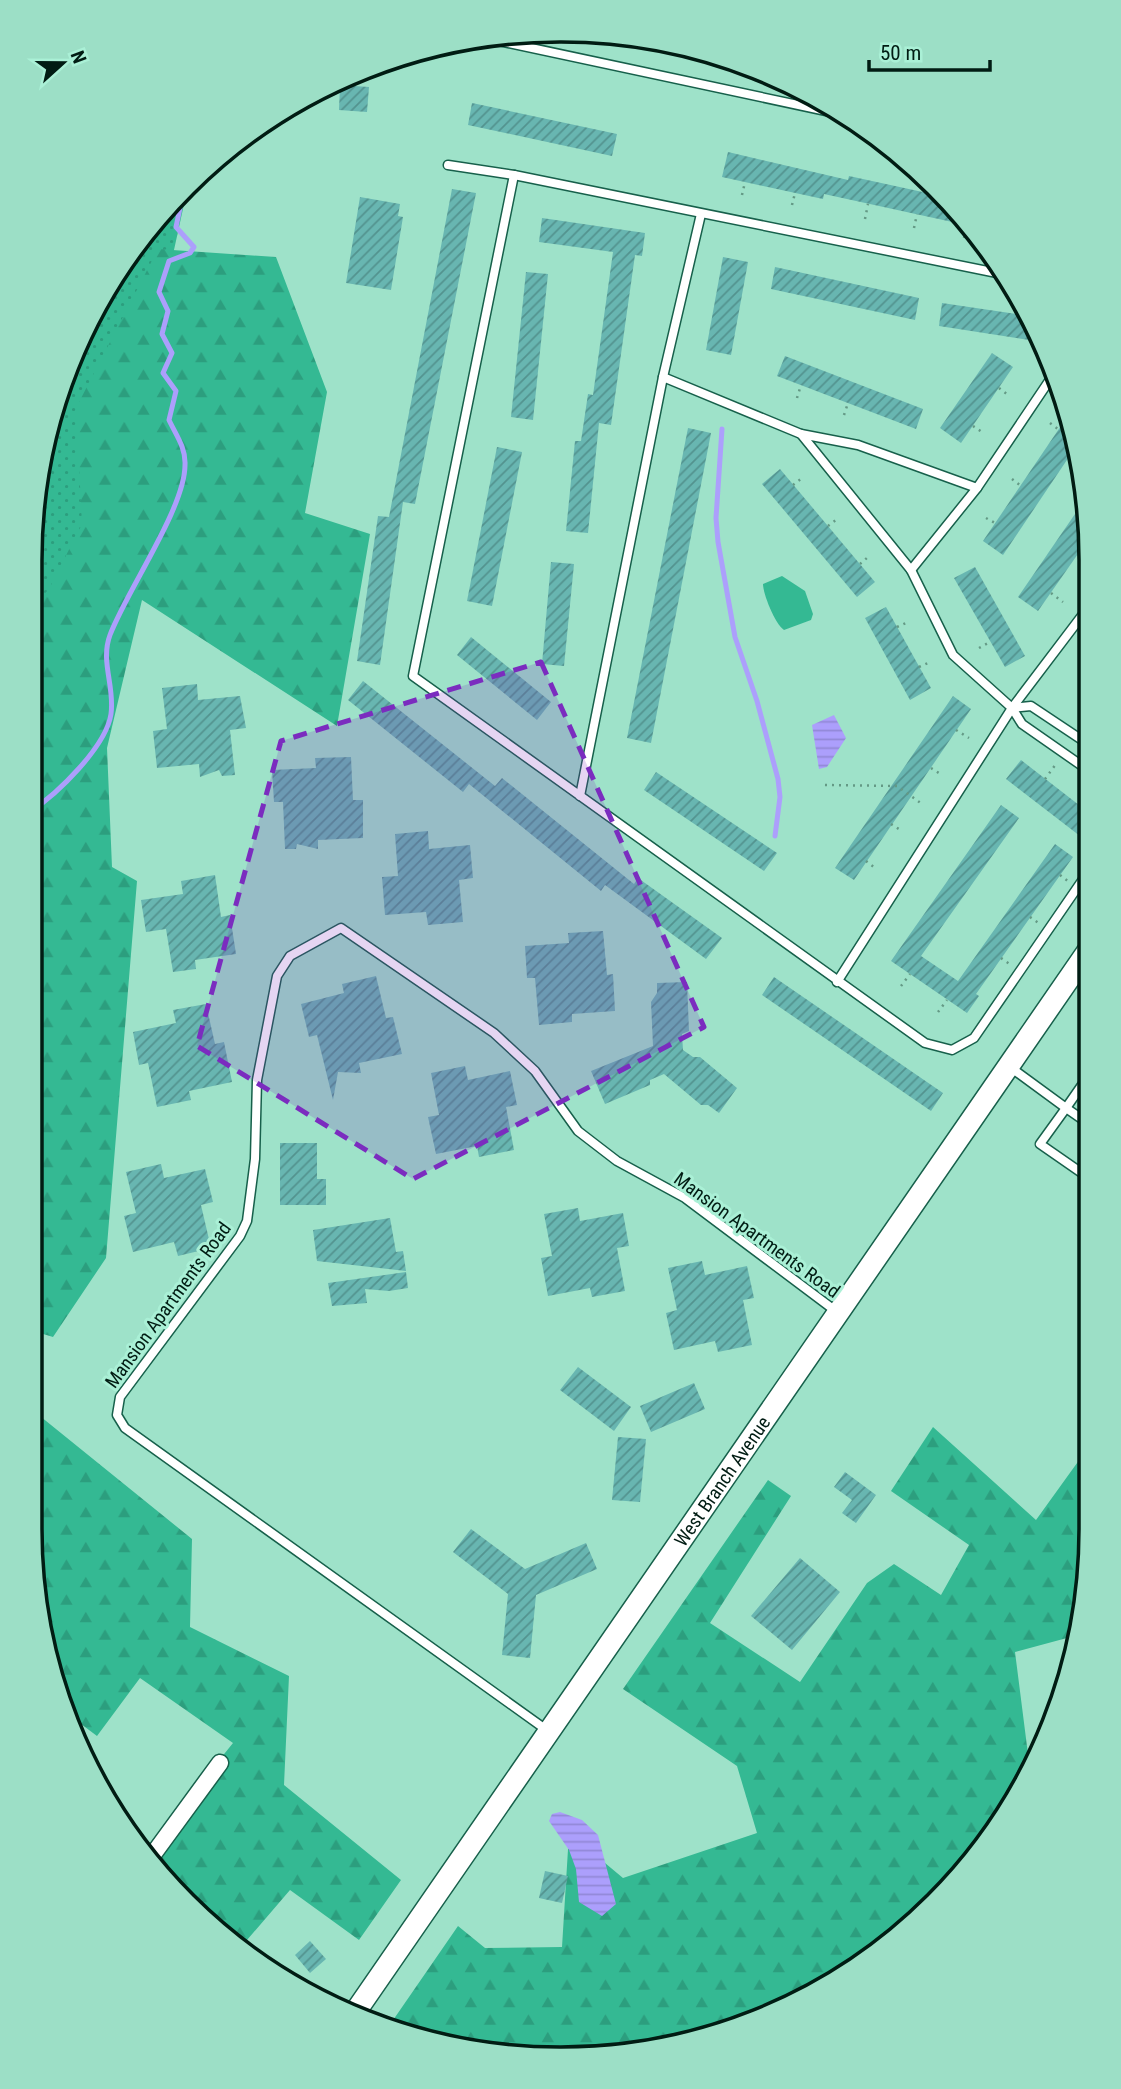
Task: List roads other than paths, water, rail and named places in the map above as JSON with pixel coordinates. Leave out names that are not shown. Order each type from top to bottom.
[{"type":"street","name":"West Branch Avenue","points":[[359,2007],[1079,964]]},
{"type":"street","points":[[155,1851],[220,1763]]},
{"type":"lane","points":[[514,44],[816,109]]},
{"type":"lane","points":[[448,165],[514,175],[992,272]]},
{"type":"lane","points":[[514,175],[413,676],[925,1043],[952,1050],[974,1038],[1079,885]]},
{"type":"lane","points":[[580,796],[663,377],[701,214]]},
{"type":"lane","points":[[663,377],[801,434],[858,445],[977,488]]},
{"type":"lane","points":[[911,570],[977,488],[1047,383]]},
{"type":"lane","points":[[801,434],[911,570],[953,655],[1012,708],[1022,724],[1079,764]]},
{"type":"lane","points":[[837,982],[1012,708],[1079,620]]},
{"type":"lane","points":[[1012,708],[1031,706],[1079,738]]},
{"type":"lane","name":"Mansion Apartments Road","points":[[548,1731],[125,1428],[117,1415],[120,1398],[227,1255],[247,1221],[255,1159],[257,1080],[277,976],[290,956],[341,928],[494,1034],[535,1071],[578,1130],[617,1161],[685,1198],[838,1313]]},
{"type":"lane","points":[[1007,1065],[1079,1117]]},
{"type":"lane","points":[[1079,1089],[1040,1144],[1079,1171]]},
{"type":"waterway","points":[[42,802],[79,768],[100,741],[107,727],[112,704],[106,655],[110,635],[166,526],[182,483],[184,453],[169,420],[176,391],[163,373],[172,353],[162,334],[168,311],[159,292],[169,261],[190,253],[194,247],[176,227],[180,210]]},
{"type":"waterway","points":[[722,429],[716,518],[718,542],[735,637],[757,701],[778,779],[780,797],[775,836]]}]
